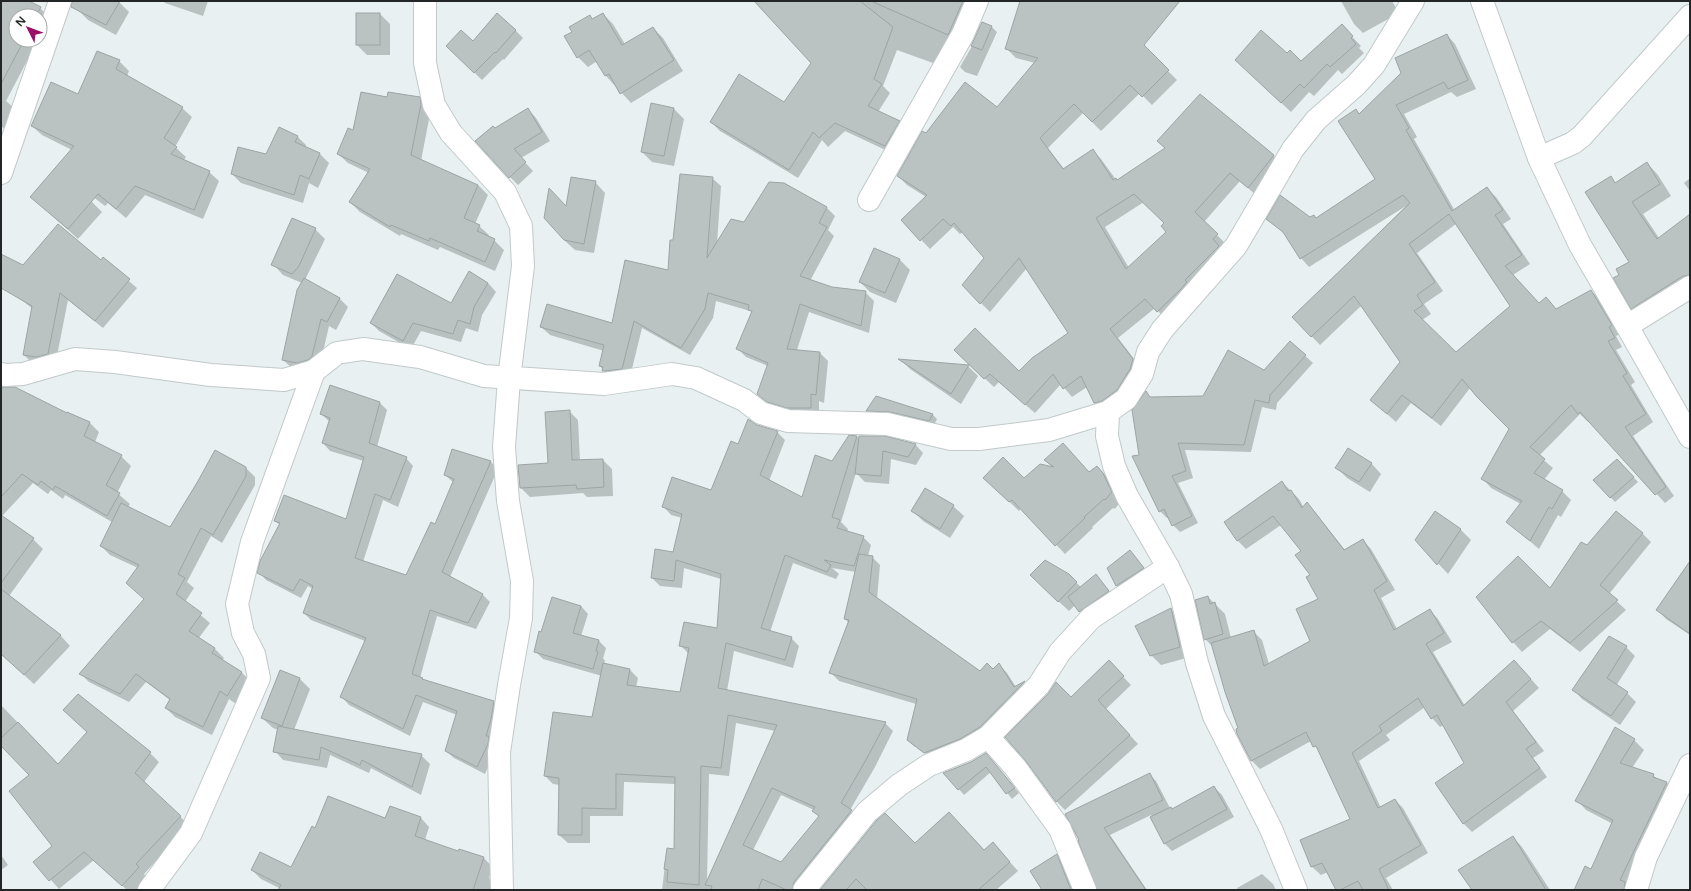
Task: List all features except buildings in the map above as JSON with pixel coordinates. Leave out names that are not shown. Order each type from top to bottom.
[{"type":"street","points":[[1,173],[60,1]]},
{"type":"street","points":[[425,1],[425,64],[434,105],[451,132],[505,192],[521,226],[523,266],[504,447],[508,501],[522,581],[521,618],[499,752],[502,890]]},
{"type":"street","points":[[869,200],[960,41],[977,1]]},
{"type":"street","points":[[1,374],[23,374],[75,359],[115,362],[211,375],[284,380],[314,371],[338,353],[363,349],[420,357],[484,376],[510,379],[604,384],[672,374],[696,378],[744,400],[761,413],[788,421],[887,424],[951,439],[979,439],[1049,430],[1108,412],[1126,399],[1142,374],[1148,352],[1162,330],[1236,246],[1293,149],[1316,120],[1356,85],[1374,65],[1413,1]]},
{"type":"street","points":[[1482,1],[1539,158],[1580,245],[1690,437]]},
{"type":"street","points":[[1539,158],[1573,142],[1582,136],[1690,16]]},
{"type":"street","points":[[1627,326],[1690,288]]},
{"type":"street","points":[[149,890],[190,833],[259,678],[254,654],[243,633],[237,604],[252,542],[314,371]]},
{"type":"street","points":[[1108,412],[1107,436],[1114,466],[1127,496],[1168,567],[1181,594],[1197,663],[1214,716],[1270,829],[1296,890]]},
{"type":"street","points":[[804,890],[867,812],[899,785],[929,765],[966,750],[988,737],[1039,685],[1060,652],[1091,618],[1168,567]]},
{"type":"street","points":[[988,737],[1015,767],[1060,829],[1086,890]]},
{"type":"street","points":[[1636,890],[1646,857],[1690,765]]}]
